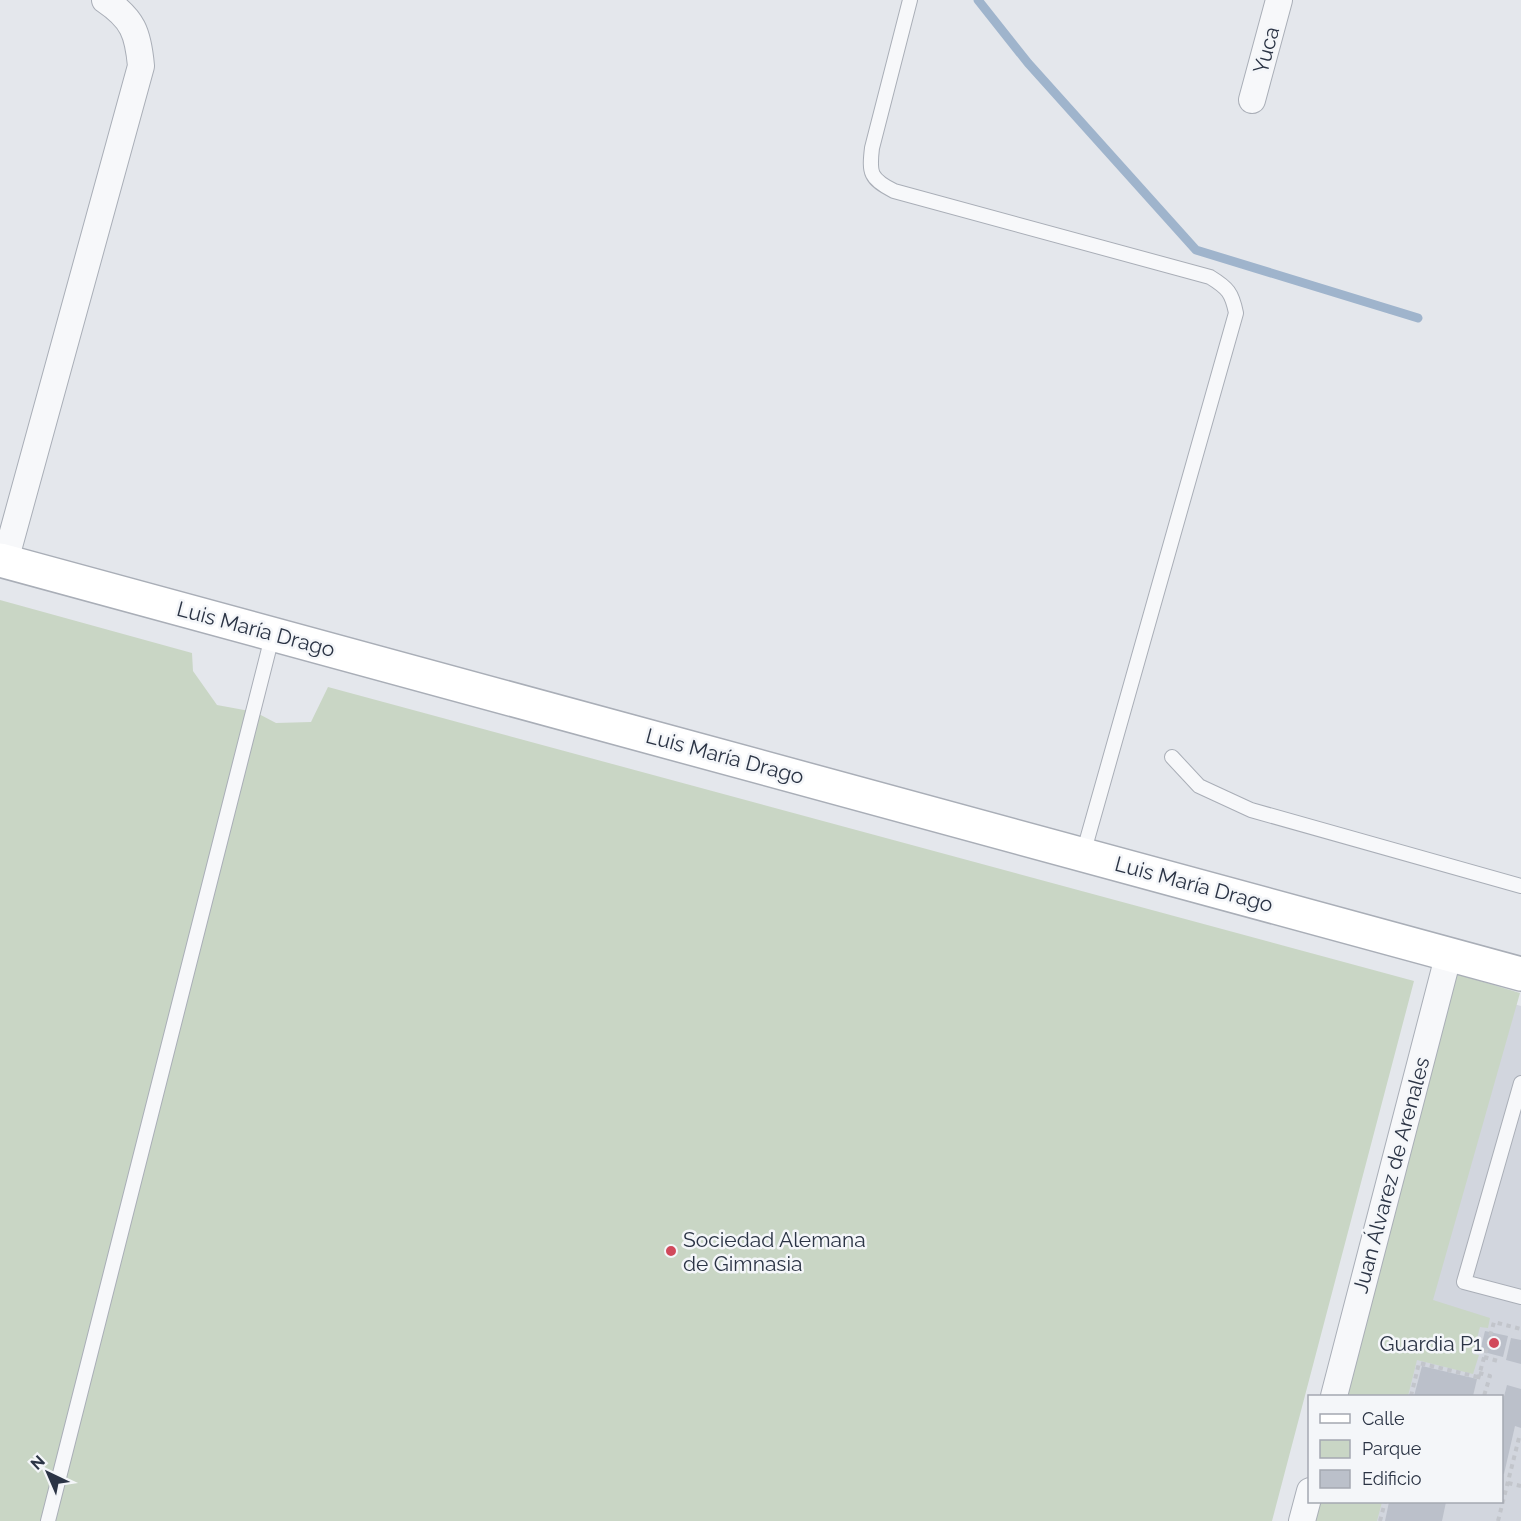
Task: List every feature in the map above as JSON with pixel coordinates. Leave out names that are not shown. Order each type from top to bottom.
[{"type":"street","points":[[3,560],[141,66],[137,36],[126,15],[105,0]]},
{"type":"street","name":"Yuca","points":[[1252,100],[1279,0]]},
{"type":"street","name":"Luis María Drago","points":[[3,560],[1521,974]]},
{"type":"street","name":"Juan Álvarez de Arenales","points":[[1334,1395],[1449,953]]},
{"type":"street","points":[[1302,1521],[1308,1498]]},
{"type":"lane","points":[[910,0],[872,148],[870,170],[879,183],[894,191],[1210,277],[1225,286],[1233,298],[1236,313],[1083,854]]},
{"type":"lane","points":[[48,1521],[273,633]]},
{"type":"lane","points":[[1172,757],[1199,786],[1251,810],[1521,886]]},
{"type":"lane","points":[[1521,1083],[1464,1282],[1521,1297]]},
{"type":"path","points":[[1478,1377],[1494,1323],[1521,1329]]},
{"type":"path","points":[[1484,1357],[1498,1361]]},
{"type":"path","points":[[1411,1395],[1419,1363],[1478,1377],[1490,1376],[1484,1395]]},
{"type":"path","points":[[1503,1502],[1520,1434]]},
{"type":"path","points":[[1508,1483],[1521,1486]]},
{"type":"path","points":[[1380,1521],[1385,1503]]},
{"type":"path","points":[[1498,1521],[1503,1503]]},
{"type":"shaded area","points":[[1467,991],[1521,1006],[1521,1521],[1329,1521],[1334,1503],[1503,1503],[1503,1395],[1361,1395]]},
{"type":"green space","name":"Sociedad Alemana de Gimnasia","points":[[0,600],[192,653],[193,671],[217,705],[255,712],[276,723],[311,722],[328,687],[1414,981],[1272,1521],[0,1521]]},
{"type":"green space","points":[[1454,973],[1520,993],[1433,1300],[1490,1318],[1488,1328],[1480,1327],[1473,1354],[1479,1355],[1473,1374],[1417,1360],[1408,1395],[1342,1395]]},
{"type":"green space","points":[[1314,1503],[1382,1503],[1377,1521],[1309,1521]]},
{"type":"building","name":"Guardia P1","points":[[1485,1331],[1508,1336],[1503,1357],[1480,1351]]},
{"type":"building","points":[[1511,1338],[1521,1340],[1521,1364],[1506,1360]]},
{"type":"building","points":[[1422,1366],[1477,1379],[1473,1395],[1414,1395]]},
{"type":"building","points":[[1507,1385],[1521,1389],[1521,1428],[1515,1426],[1504,1474],[1503,1474],[1503,1400]]},
{"type":"building","points":[[1389,1503],[1446,1503],[1442,1521],[1385,1521]]},
{"type":"waterway","points":[[978,0],[1028,63],[1196,250],[1418,318]]},
{"type":"place","name":"Sociedad Alemana de Gimnasia","points":[[671,1251]]},
{"type":"place","name":"Guardia P1","points":[[1494,1343]]}]
